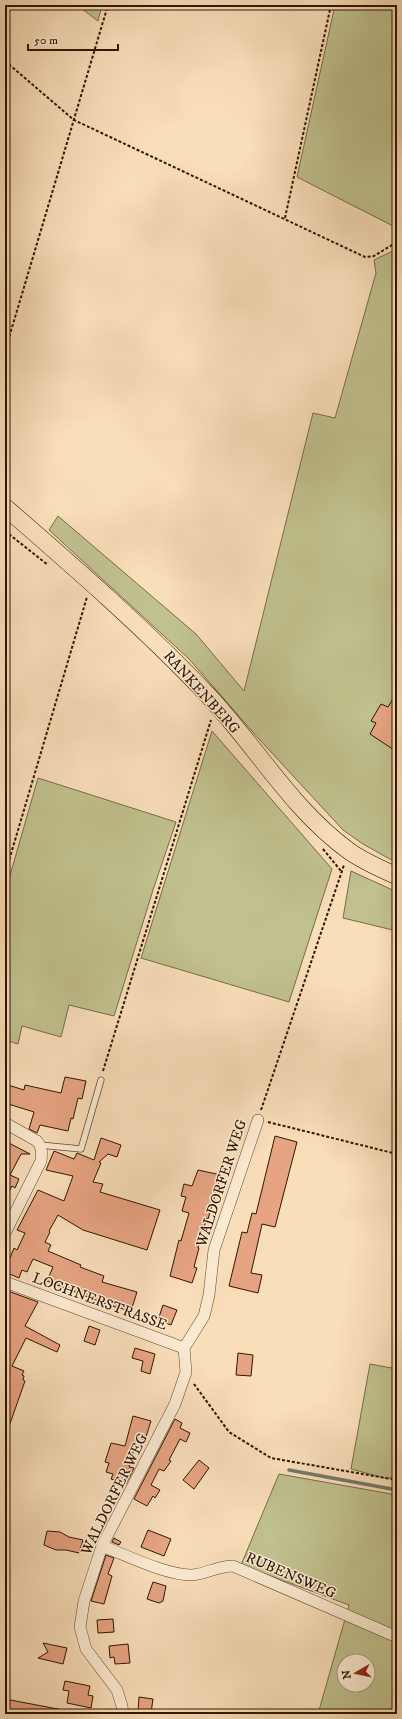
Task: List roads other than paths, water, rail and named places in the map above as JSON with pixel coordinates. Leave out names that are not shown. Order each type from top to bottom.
[{"type":"main road","name":"RANKENBERG","points":[[5,507],[144,630],[207,693],[297,804],[327,834],[350,852],[397,876]]},
{"type":"street","name":"WALDORFER WEG","points":[[123,1714],[117,1690],[86,1649],[80,1627],[84,1601],[102,1546],[175,1404],[186,1372],[184,1348],[204,1316],[209,1295],[214,1250],[258,1120]]},
{"type":"street","points":[[5,1123],[37,1141],[42,1152],[41,1161],[5,1233]]},
{"type":"street","name":"LOCHNERSTRASSE","points":[[5,1282],[184,1348]]},
{"type":"street","name":"RUBENSWEG","points":[[102,1546],[171,1572],[191,1575],[222,1566],[233,1566],[397,1637]]},
{"type":"lane","points":[[40,1145],[81,1149],[101,1080]]},
{"type":"waterway","points":[[289,1470],[397,1490]]}]
